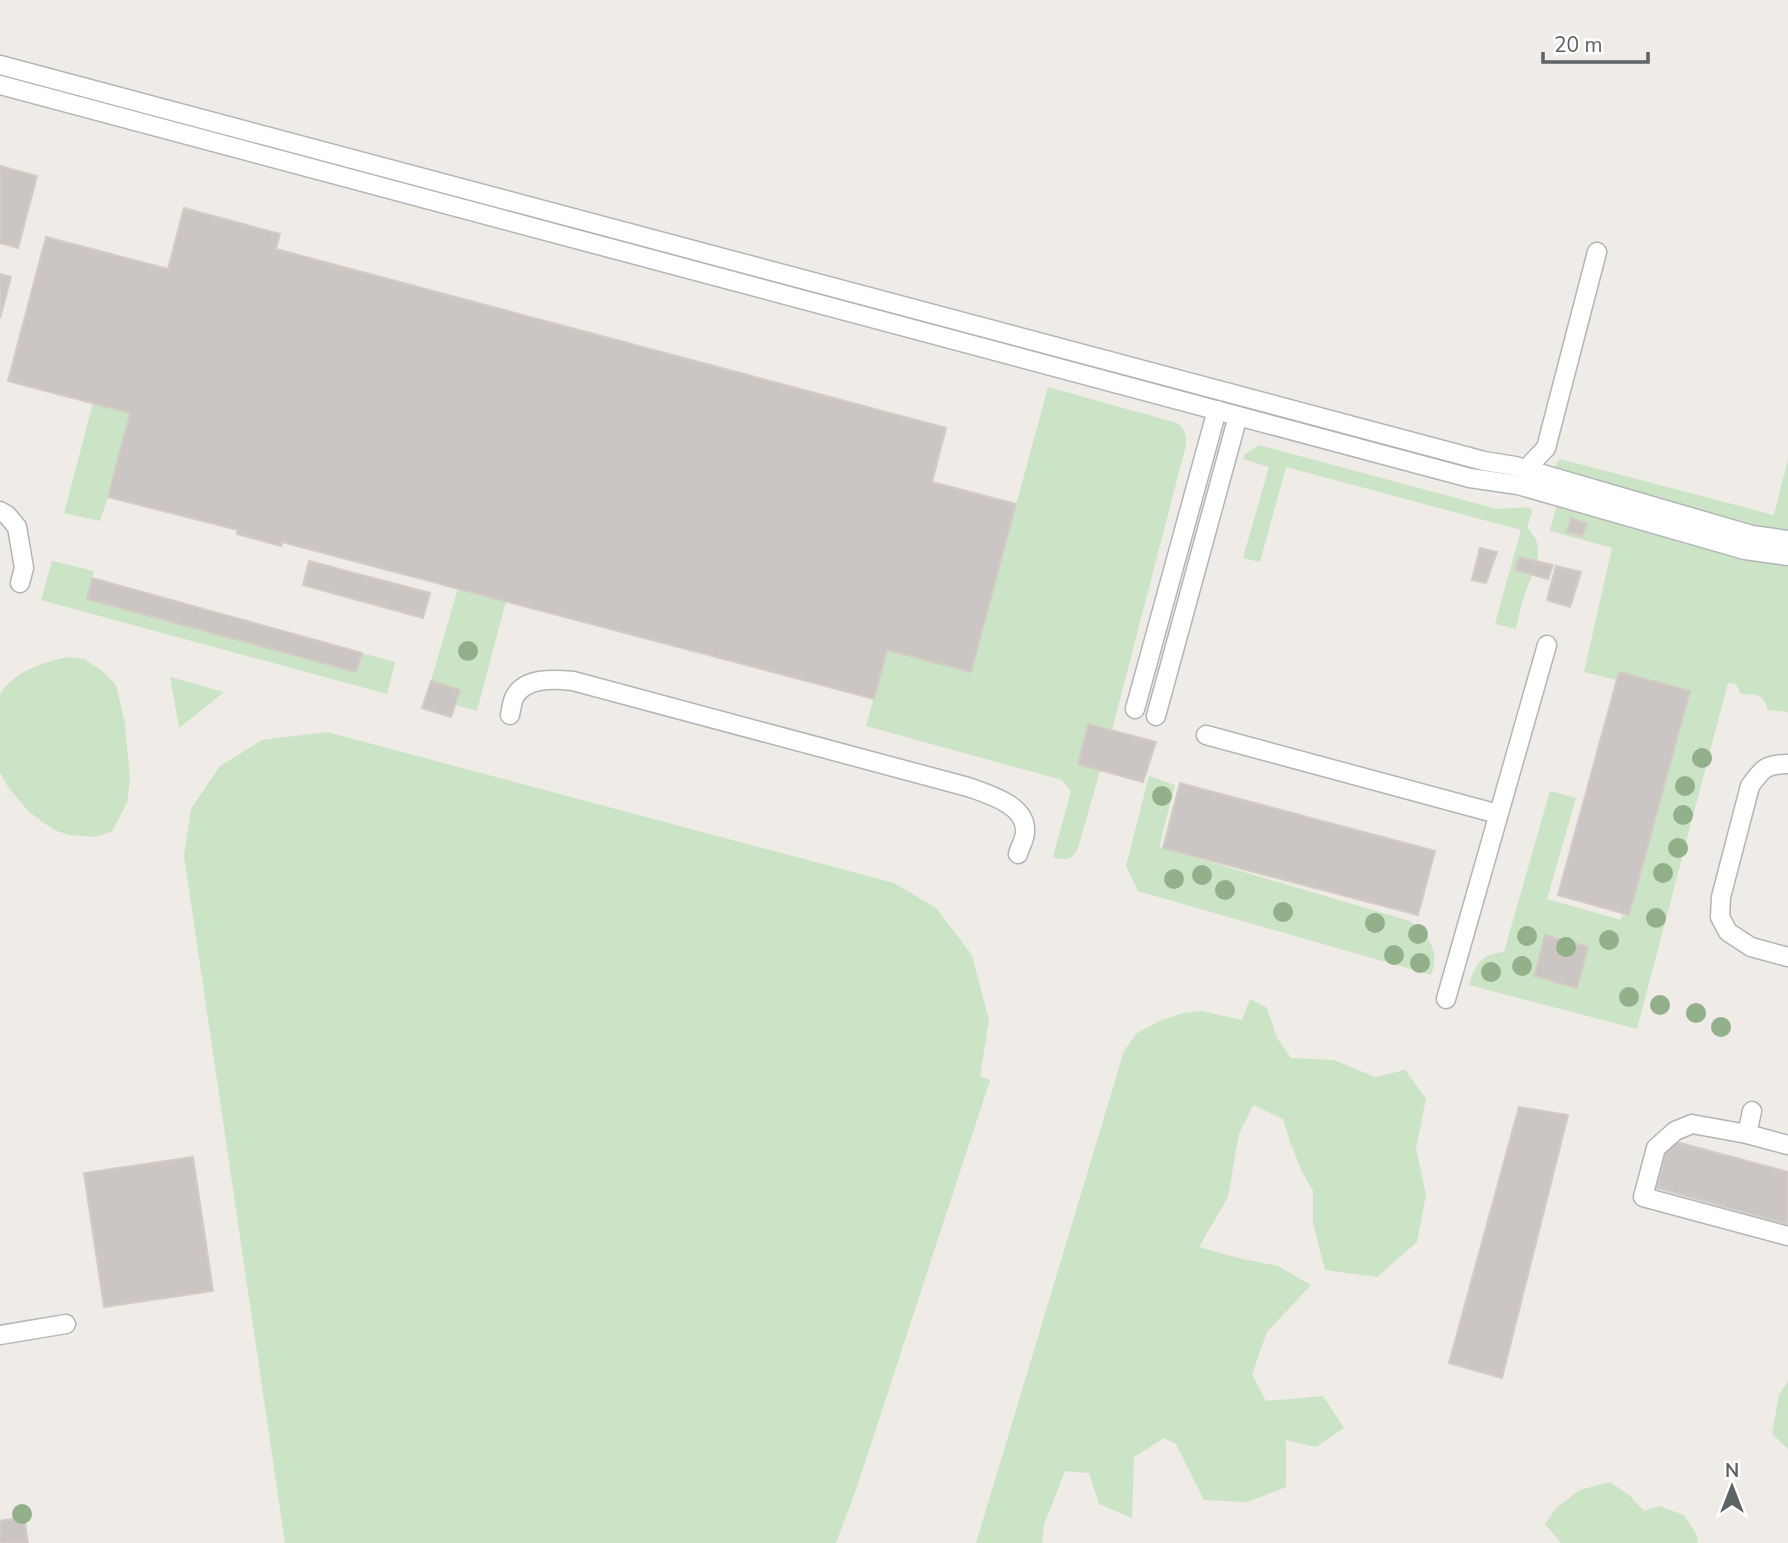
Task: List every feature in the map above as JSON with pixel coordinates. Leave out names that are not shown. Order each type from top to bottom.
[{"type":"lane","points":[[0,65],[1458,454],[1515,466],[1752,535],[1788,540]]},
{"type":"lane","points":[[0,85],[1470,478],[1518,485],[1745,550],[1788,556]]},
{"type":"lane","points":[[1526,469],[1546,447],[1597,252]]},
{"type":"lane","points":[[1135,709],[1217,410]]},
{"type":"lane","points":[[1156,716],[1238,416]]},
{"type":"lane","points":[[0,510],[17,527],[24,568],[20,583]]},
{"type":"lane","points":[[1446,999],[1547,645]]},
{"type":"lane","points":[[510,715],[515,696],[528,684],[551,678],[573,681],[968,787],[1002,799],[1021,816],[1026,832],[1018,854]]},
{"type":"lane","points":[[1206,734],[1498,814]]},
{"type":"lane","points":[[1788,764],[1777,764],[1761,770],[1750,786],[1721,897],[1720,917],[1728,932],[1751,947],[1788,957]]},
{"type":"lane","points":[[1746,1134],[1752,1111]]},
{"type":"lane","points":[[1788,1145],[1692,1124],[1675,1131],[1656,1148],[1643,1197],[1788,1236]]},
{"type":"lane","points":[[0,1335],[66,1324]]},
{"type":"green space","points":[[1048,387],[1177,423],[1183,430],[1186,442],[1112,730],[1087,724],[1078,764],[1100,771],[1078,848],[1074,855],[1064,859],[1053,857],[1071,791],[1062,780],[866,726],[887,650],[971,672]]},
{"type":"green space","points":[[93,403],[130,413],[100,521],[64,513]]},
{"type":"green space","points":[[1259,445],[1497,509],[1528,507],[1532,511],[1528,528],[1537,544],[1538,562],[1519,557],[1515,569],[1532,574],[1516,629],[1495,624],[1521,530],[1286,467],[1260,562],[1243,558],[1269,467],[1243,459],[1245,454]]},
{"type":"green space","points":[[1560,459],[1774,515],[1788,459],[1788,533],[1716,518],[1553,469]]},
{"type":"green space","points":[[1557,503],[1788,563],[1788,714],[1768,710],[1761,698],[1741,694],[1736,684],[1728,683],[1637,1029],[1469,985],[1481,961],[1490,955],[1504,952],[1550,791],[1576,798],[1547,899],[1621,920],[1686,697],[1584,672],[1612,548],[1550,531]]},
{"type":"green space","points":[[52,561],[94,571],[87,599],[356,672],[362,653],[395,662],[387,694],[41,600]]},
{"type":"green space","points":[[458,588],[506,601],[477,711],[456,705],[460,690],[431,681]]},
{"type":"green space","points":[[69,657],[84,659],[101,670],[116,685],[125,724],[130,779],[127,803],[112,831],[96,837],[69,835],[54,830],[29,812],[8,787],[0,772],[0,694],[13,679],[30,669]]},
{"type":"green space","points":[[170,677],[224,692],[179,728]]},
{"type":"green space","points":[[327,732],[894,883],[936,908],[972,955],[989,1020],[980,1076],[990,1080],[856,1490],[836,1543],[285,1543],[184,856],[191,809],[220,766],[262,740]]},
{"type":"green space","points":[[1149,776],[1175,785],[1159,847],[1410,921],[1431,945],[1434,966],[1431,975],[1138,891],[1126,866]]},
{"type":"green space","points":[[1250,999],[1267,1008],[1277,1038],[1291,1058],[1334,1060],[1375,1077],[1405,1070],[1426,1099],[1416,1148],[1426,1195],[1417,1242],[1377,1277],[1325,1270],[1313,1223],[1313,1191],[1302,1172],[1283,1119],[1253,1105],[1239,1134],[1228,1197],[1199,1247],[1278,1266],[1311,1285],[1267,1332],[1252,1374],[1266,1401],[1323,1396],[1344,1428],[1316,1447],[1286,1440],[1286,1487],[1248,1502],[1204,1500],[1176,1444],[1164,1438],[1134,1457],[1132,1518],[1099,1504],[1089,1473],[1065,1471],[1044,1525],[1042,1543],[976,1543],[1124,1051],[1137,1033],[1183,1013],[1202,1011],[1242,1020]]},
{"type":"green space","points":[[1788,1381],[1788,1451],[1772,1434],[1779,1395]]},
{"type":"green space","points":[[1610,1482],[1630,1496],[1644,1511],[1659,1506],[1684,1515],[1698,1537],[1697,1543],[1561,1543],[1545,1524],[1557,1507],[1580,1490]]},
{"type":"building","points":[[0,166],[37,176],[18,248],[0,243]]},
{"type":"building","points":[[184,208],[280,234],[276,249],[946,428],[932,482],[1016,504],[971,672],[887,650],[874,699],[282,542],[281,546],[237,534],[238,530],[108,497],[130,413],[8,381],[46,237],[168,269]]},
{"type":"building","points":[[0,274],[11,277],[0,318]]},
{"type":"building","points":[[1571,518],[1587,524],[1582,536],[1567,532]]},
{"type":"building","points":[[1480,548],[1497,552],[1486,583],[1472,580]]},
{"type":"building","points":[[1519,557],[1553,565],[1548,579],[1515,570]]},
{"type":"building","points":[[309,561],[430,593],[423,618],[303,585]]},
{"type":"building","points":[[1556,566],[1581,572],[1570,607],[1547,600]]},
{"type":"building","points":[[92,578],[362,653],[356,672],[87,599]]},
{"type":"building","points":[[1619,672],[1690,691],[1629,915],[1558,895]]},
{"type":"building","points":[[431,681],[460,690],[451,717],[422,708]]},
{"type":"building","points":[[1088,724],[1156,742],[1143,782],[1078,764]]},
{"type":"building","points":[[1180,783],[1435,851],[1418,915],[1163,848]]},
{"type":"building","points":[[1545,935],[1588,947],[1577,988],[1534,976]]},
{"type":"building","points":[[1519,1107],[1568,1115],[1502,1378],[1449,1363]]},
{"type":"building","points":[[1669,1140],[1788,1172],[1787,1224],[1657,1188]]},
{"type":"building","points":[[193,1157],[213,1291],[104,1307],[84,1173]]},
{"type":"building","points":[[24,1517],[28,1543],[0,1543],[0,1521]]}]
